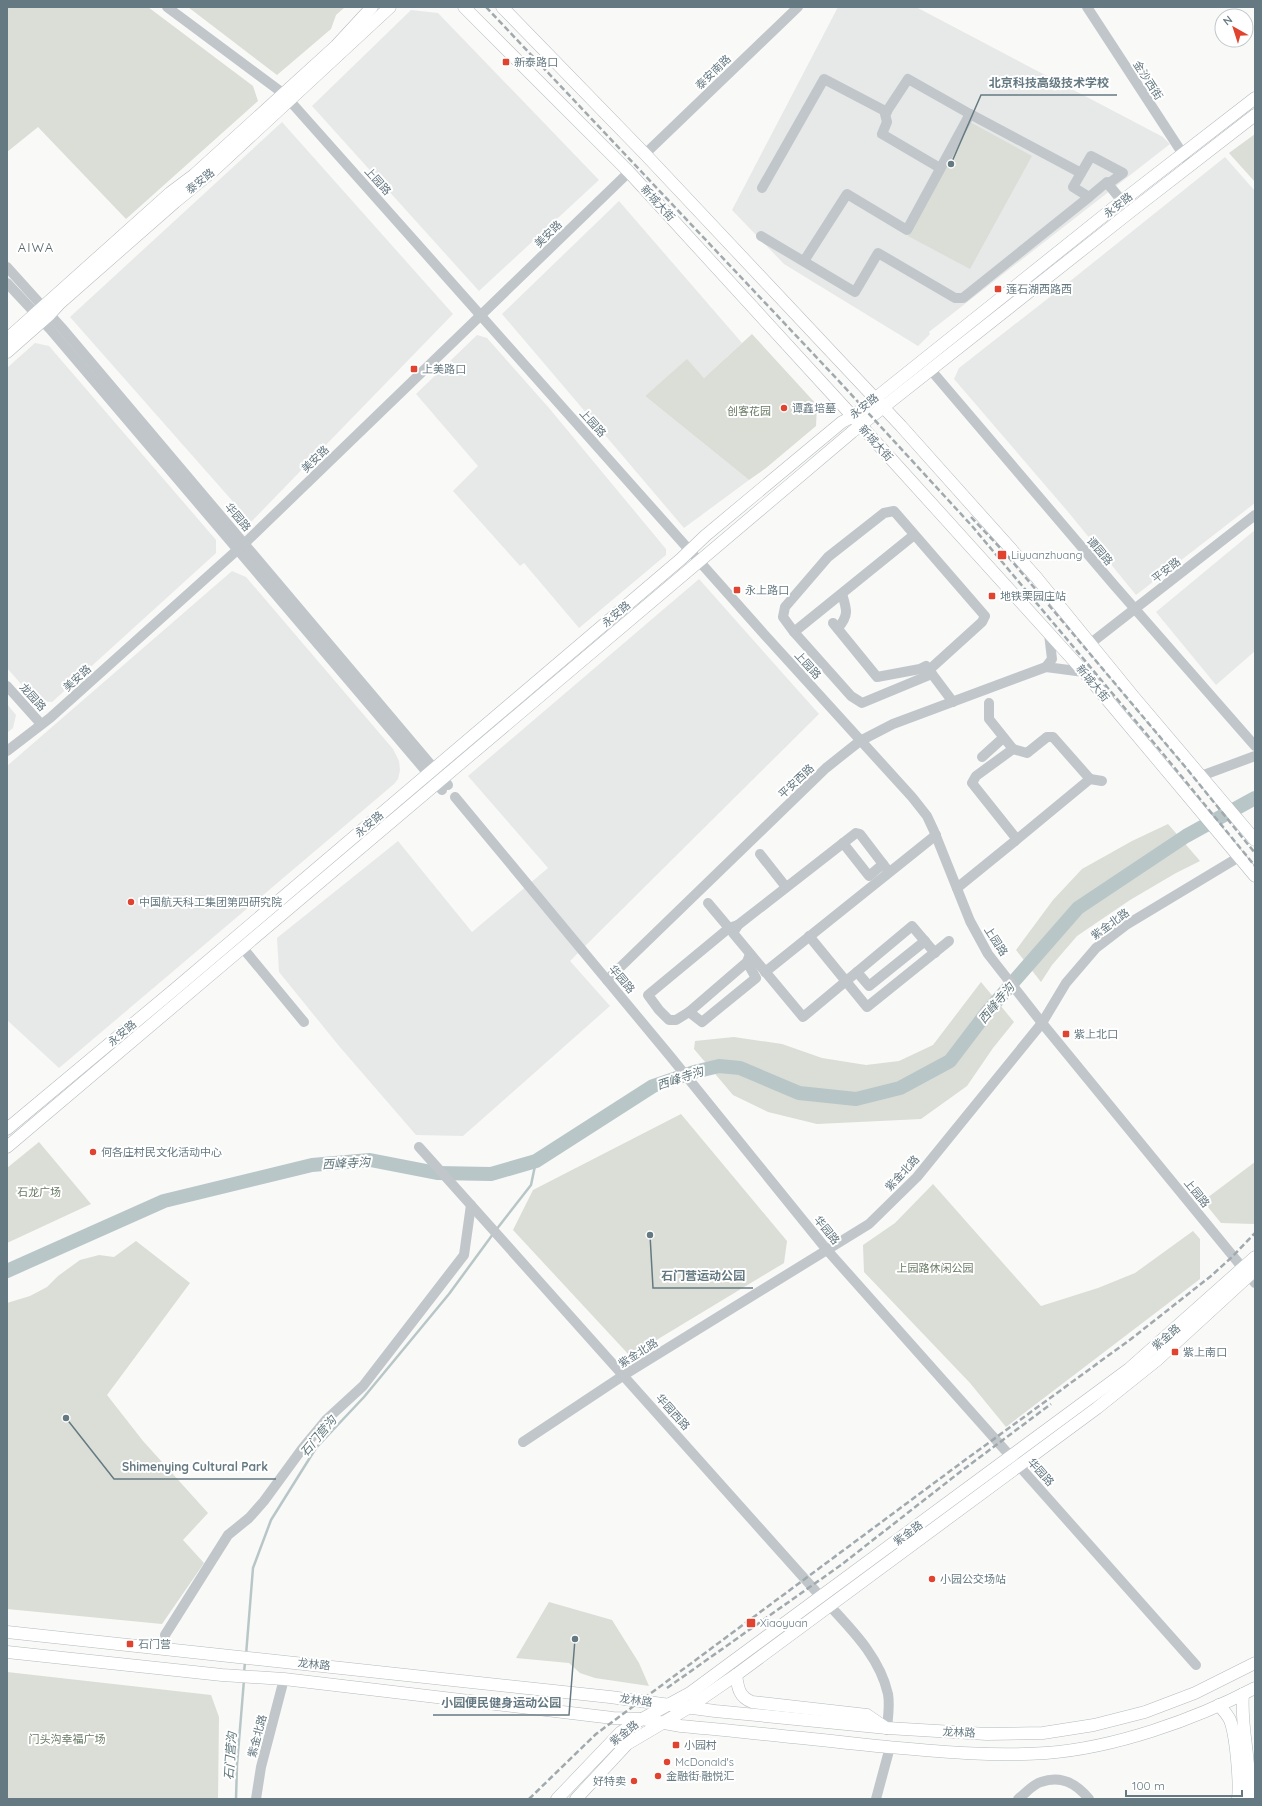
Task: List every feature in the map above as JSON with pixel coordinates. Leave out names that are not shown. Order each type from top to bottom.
[{"type":"main road","name":"泰安路","points":[[7,339],[65,298],[214,170],[287,97],[372,7]]},
{"type":"main road","name":"泰安路","points":[[287,97],[390,7]]},
{"type":"main road","name":"新城大街","points":[[464,7],[629,172],[856,421],[1084,672],[1255,876]]},
{"type":"main road","name":"新城大街","points":[[502,7],[645,154],[879,403],[1036,577],[1255,840]]},
{"type":"main road","name":"永安路","points":[[7,1147],[438,779],[699,560],[856,421],[1122,201],[1255,98]]},
{"type":"main road","name":"永安路","points":[[879,403],[930,369],[1255,115]]},
{"type":"main road","name":"泰安路","points":[[7,352],[42,314]]},
{"type":"main road","name":"永安路","points":[[7,1129],[438,779],[690,550],[842,422],[856,421]]},
{"type":"main road","name":"紫金路","points":[[557,1799],[616,1737],[642,1719],[695,1689],[825,1601],[1015,1461],[1097,1408],[1157,1360],[1250,1274],[1255,1257]]},
{"type":"main road","name":"紫金路","points":[[576,1799],[627,1744],[663,1724],[736,1675],[825,1601]]},
{"type":"main road","name":"龙林路","points":[[7,1632],[616,1697],[688,1708],[887,1728],[987,1734],[1042,1733],[1094,1725],[1145,1712],[1214,1684],[1255,1663]]},
{"type":"main road","name":"龙林路","points":[[7,1652],[222,1675],[284,1679],[613,1718],[642,1719],[663,1724],[937,1752],[987,1755],[1046,1753],[1107,1743],[1184,1720],[1255,1688]]},
{"type":"main road","points":[[736,1675],[738,1689],[741,1696],[752,1702],[867,1715],[887,1728]]},
{"type":"main road","points":[[1243,1694],[1242,1706],[1249,1762],[1249,1799]]},
{"type":"main road","points":[[1219,1705],[1227,1714],[1231,1722],[1236,1761],[1238,1799]]},
{"type":"street","name":"上园路","points":[[167,7],[287,97],[699,560],[762,634],[912,797],[927,816],[977,936],[992,959],[1042,1023],[1250,1274]]},
{"type":"street","name":"泰安南路","points":[[645,154],[798,7]]},
{"type":"street","name":"金沙西街","points":[[1087,7],[1190,165]]},
{"type":"street","points":[[762,188],[824,79],[887,112]]},
{"type":"street","points":[[940,168],[882,134],[887,122],[885,114],[908,79],[1081,173]]},
{"type":"street","points":[[804,261],[847,194],[907,230],[970,114]]},
{"type":"street","points":[[761,236],[855,292],[878,253],[955,298],[963,298],[1089,197],[1107,182],[1108,184],[1123,173],[1090,156],[1074,187],[1089,197]]},
{"type":"street","name":"美安路","points":[[7,751],[50,718],[242,546],[629,172]]},
{"type":"street","points":[[1108,184],[1122,201]]},
{"type":"street","name":"华园路","points":[[7,267],[42,314],[242,546],[438,779]]},
{"type":"street","name":"华园路","points":[[7,282],[42,314]]},
{"type":"street","name":"谭园路","points":[[930,369],[1109,579],[1255,746]]},
{"type":"street","points":[[894,511],[985,616],[982,622],[930,672],[862,703],[851,696],[794,632],[783,617],[786,608],[828,557],[884,513],[894,511]]},
{"type":"street","name":"平安路","points":[[1090,643],[1136,609],[1255,515]]},
{"type":"street","points":[[794,632],[914,535]]},
{"type":"street","points":[[842,594],[846,613],[844,620],[836,625],[877,677],[920,669],[926,666],[953,702]]},
{"type":"street","points":[[1049,634],[1052,659],[1046,667],[1084,672]]},
{"type":"street","name":"平安西路","points":[[607,980],[826,768],[860,741],[892,724],[1046,667]]},
{"type":"street","name":"龙园路","points":[[7,686],[41,724]]},
{"type":"street","points":[[989,703],[989,719],[1013,749],[1027,753],[1047,737],[1053,737],[1090,779],[1102,781]]},
{"type":"street","points":[[982,757],[1003,738]]},
{"type":"street","points":[[1013,749],[976,776],[972,783],[1015,837],[1015,841]]},
{"type":"street","points":[[1201,776],[1255,756]]},
{"type":"street","points":[[957,888],[1090,779]]},
{"type":"street","name":"华园路","points":[[455,797],[670,1056],[827,1250],[1196,1665]]},
{"type":"street","points":[[748,958],[689,1012],[676,1020],[669,1020],[659,1010],[648,995],[734,926],[856,833],[860,834],[886,868]]},
{"type":"street","points":[[765,972],[809,936],[886,868],[936,835]]},
{"type":"street","points":[[843,843],[869,876],[886,868]]},
{"type":"street","points":[[760,854],[786,887]]},
{"type":"street","name":"紫金北路","points":[[523,1442],[624,1375],[869,1224],[912,1183],[1042,1023],[1066,983],[1096,948],[1126,925],[1239,856]]},
{"type":"street","points":[[708,903],[734,926]]},
{"type":"street","points":[[689,1012],[702,1022],[756,978],[748,958],[733,933],[734,926]]},
{"type":"street","points":[[748,958],[765,972],[802,1016],[912,926],[935,953]]},
{"type":"street","points":[[809,936],[867,1007],[949,941]]},
{"type":"street","points":[[857,972],[869,986],[925,941]]},
{"type":"street","points":[[242,947],[304,1022]]},
{"type":"street","name":"华园西路","points":[[419,1147],[863,1643],[876,1663],[888,1694],[889,1705],[887,1728]]},
{"type":"street","points":[[165,1635],[228,1535],[249,1518],[264,1501],[302,1449],[326,1420],[363,1386],[464,1255],[471,1205]]},
{"type":"street","name":"紫金北路","points":[[256,1799],[261,1767],[284,1679]]},
{"type":"street","points":[[876,1799],[890,1747]]},
{"type":"street","points":[[1018,1799],[1040,1782],[1061,1779],[1080,1788],[1088,1799]]},
{"type":"shaded area","points":[[838,7],[916,7],[1163,137],[1170,144],[929,332],[930,334],[918,346],[784,264],[732,210]]},
{"type":"shaded area","points":[[411,10],[438,13],[599,180],[479,291],[312,106]]},
{"type":"shaded area","points":[[282,122],[453,314],[251,522],[70,317]]},
{"type":"shaded area","points":[[1225,157],[1255,191],[1255,503],[1136,595],[1069,513],[954,379],[959,368]]},
{"type":"shaded area","points":[[619,201],[742,343],[704,378],[687,360],[645,396],[749,480],[684,528],[502,314]]},
{"type":"shaded area","points":[[477,335],[487,338],[549,408],[666,549],[666,555],[579,628],[524,563],[520,566],[453,491],[478,466],[416,394]]},
{"type":"shaded area","points":[[35,343],[49,346],[216,540],[216,553],[52,702],[36,701],[7,668],[7,368]]},
{"type":"shaded area","points":[[1255,530],[1255,651],[1216,685],[1156,612]]},
{"type":"shaded area","name":"中国航天科工集团第四研究院","points":[[232,571],[246,577],[393,749],[399,761],[400,770],[398,779],[394,784],[59,1068],[7,1020],[7,766]]},
{"type":"shaded area","points":[[699,579],[819,714],[570,961],[610,1006],[463,1136],[416,1135],[339,1046],[279,972],[277,938],[398,841],[472,932],[548,868],[468,776]]},
{"type":"shaded area","points":[[7,704],[16,715],[13,728],[7,733]]},
{"type":"green space","points":[[7,7],[148,7],[253,86],[258,101],[126,219],[38,127],[7,152]]},
{"type":"green space","points":[[188,7],[345,7],[336,15],[331,29],[277,75]]},
{"type":"green space","points":[[970,122],[1032,156],[970,269],[908,236]]},
{"type":"green space","points":[[1255,134],[1255,182],[1229,153]]},
{"type":"green space","name":"创客花园","points":[[752,334],[817,405],[816,426],[766,468],[749,480],[645,396],[687,359],[704,378]]},
{"type":"green space","points":[[1168,824],[1200,861],[1130,900],[1077,936],[1052,965],[1041,982],[1016,950],[1053,900],[1082,869],[1132,841]]},
{"type":"green space","points":[[981,982],[1014,1022],[993,1048],[967,1086],[921,1119],[817,1124],[768,1112],[733,1095],[694,1049],[695,1041],[734,1037],[782,1044],[822,1058],[866,1065],[899,1061],[933,1045]]},
{"type":"green space","points":[[681,1114],[787,1241],[784,1263],[630,1356],[513,1230],[533,1190]]},
{"type":"green space","name":"石龙广场","points":[[39,1142],[91,1204],[7,1243],[7,1168]]},
{"type":"green space","points":[[1255,1162],[1255,1224],[1221,1223],[1203,1201]]},
{"type":"green space","name":"上园路休闲公园","points":[[933,1184],[1041,1306],[1098,1288],[1135,1273],[1193,1231],[1200,1239],[1200,1279],[1006,1427],[970,1383],[864,1272],[863,1245],[895,1223]]},
{"type":"green space","points":[[136,1241],[190,1283],[107,1395],[143,1441],[208,1513],[183,1540],[204,1563],[162,1624],[7,1609],[7,1303],[30,1296],[47,1287],[58,1276],[80,1260],[99,1255],[114,1257]]},
{"type":"green space","points":[[549,1602],[612,1620],[639,1663],[649,1686],[595,1678],[580,1673],[569,1663],[516,1658]]},
{"type":"green space","name":"门头沟幸福广场","points":[[7,1672],[211,1695],[219,1717],[218,1799],[7,1799]]},
{"type":"waterway","name":"西峰寺沟","points":[[7,1271],[164,1201],[312,1165],[370,1160],[437,1173],[491,1174],[536,1161],[653,1086],[694,1072],[719,1066],[740,1068],[799,1093],[856,1099],[900,1088],[950,1061],[988,1011],[1078,908],[1186,836],[1255,798]]},
{"type":"waterway","name":"石门营沟","points":[[496,1230],[531,1185],[536,1161]]},
{"type":"waterway","name":"石门营沟","points":[[246,1655],[253,1568],[271,1520],[316,1448],[364,1397],[449,1294],[493,1234]]},
{"type":"waterway","name":"石门营沟","points":[[244,1673],[245,1662]]},
{"type":"waterway","name":"石门营沟","points":[[236,1799],[237,1765],[244,1680]]},
{"type":"railway","points":[[486,7],[837,379],[972,526],[1255,866]]},
{"type":"railway","points":[[971,517],[1005,553],[1187,769],[1255,853]]},
{"type":"railway","points":[[529,1799],[596,1734],[961,1463],[1131,1339],[1211,1276],[1255,1233]]},
{"type":"railway","points":[[667,1688],[841,1565],[960,1472],[1051,1404]]},
{"type":"place","name":"新泰路口","points":[[506,62]]},
{"type":"place","name":"北京科技高级技术学校","points":[[951,164]]},
{"type":"place","name":"莲石湖西路西","points":[[998,289]]},
{"type":"place","name":"上美路口","points":[[414,369]]},
{"type":"place","name":"谭鑫培墓","points":[[784,408]]},
{"type":"place","name":"Liyuanzhuang","points":[[1002,555]]},
{"type":"place","name":"永上路口","points":[[737,590]]},
{"type":"place","name":"地铁栗园庄站","points":[[992,596]]},
{"type":"place","name":"中国航天科工集团第四研究院","points":[[131,902]]},
{"type":"place","name":"紫上北口","points":[[1066,1034]]},
{"type":"place","name":"何各庄村民文化活动中心","points":[[93,1152]]},
{"type":"place","name":"石门营运动公园","points":[[650,1235]]},
{"type":"place","name":"紫上南口","points":[[1175,1352]]},
{"type":"place","name":"Shimenying Cultural Park","points":[[66,1418]]},
{"type":"place","name":"小园公交场站","points":[[932,1579]]},
{"type":"place","name":"Xiaoyuan","points":[[751,1623]]},
{"type":"place","name":"小园便民健身运动公园","points":[[575,1639]]},
{"type":"place","name":"石门营","points":[[130,1644]]},
{"type":"place","name":"小园村","points":[[676,1745]]},
{"type":"place","name":"McDonald's","points":[[667,1762]]},
{"type":"place","name":"金融街·融悦汇","points":[[658,1776]]},
{"type":"place","name":"好特卖","points":[[634,1781]]},
{"type":"district","name":"AIWA","points":[[36,247]]}]
